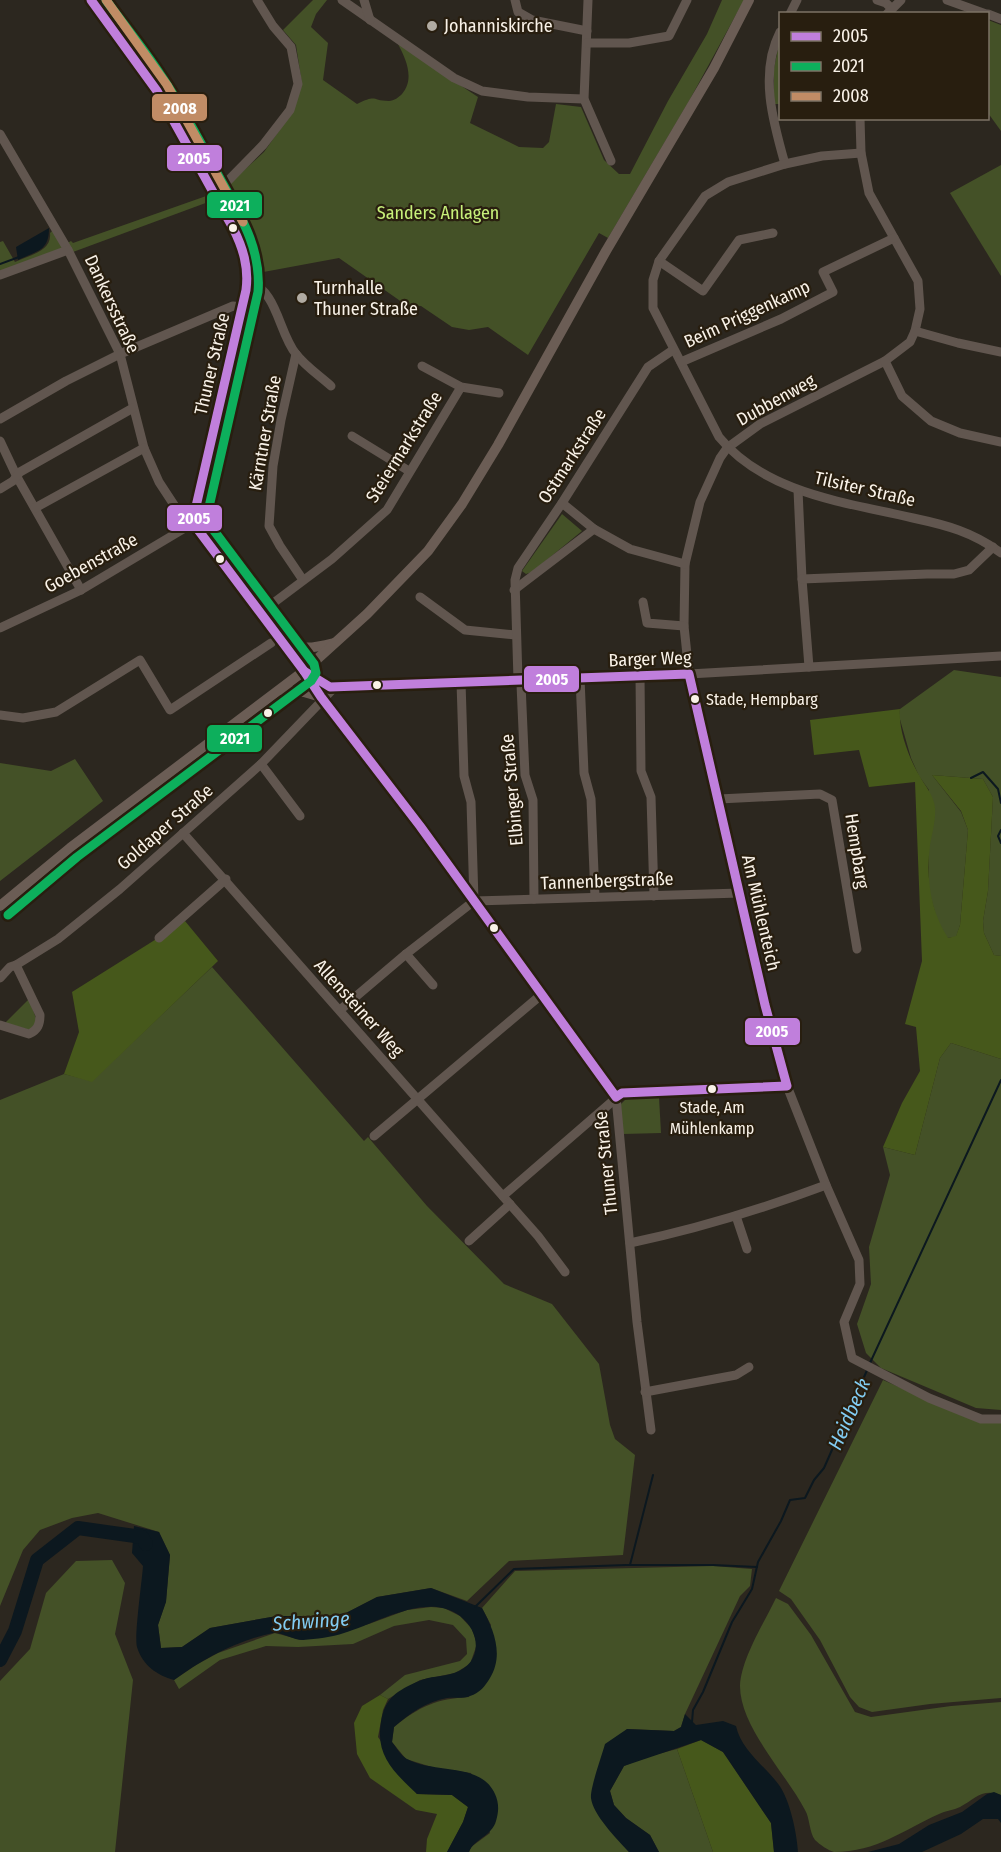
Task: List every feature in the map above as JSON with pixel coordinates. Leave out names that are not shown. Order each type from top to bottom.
[{"type":"main road","points":[[0,906],[70,848],[304,671],[337,643],[428,551],[462,504],[498,445],[606,251],[714,69],[749,0]]},
{"type":"main road","points":[[275,640],[306,649],[337,643]]},
{"type":"main road","points":[[280,690],[304,692],[322,698]]},
{"type":"street","name":"Thuner Straße","points":[[91,0],[157,91],[239,241],[247,269],[242,306],[194,520],[196,527],[260,613],[275,640],[304,671],[616,1097],[645,1392],[651,1430]]},
{"type":"street","points":[[215,194],[263,145],[290,110],[298,84],[291,47],[273,26],[257,0]]},
{"type":"street","points":[[342,0],[454,78],[482,91],[528,97],[584,99]]},
{"type":"street","points":[[364,0],[370,20]]},
{"type":"street","points":[[514,0],[518,12],[532,20],[587,31]]},
{"type":"street","points":[[588,0],[584,99],[611,161]]},
{"type":"street","points":[[587,43],[628,43],[669,36],[687,0]]},
{"type":"street","points":[[877,0],[886,3],[889,11],[901,0]]},
{"type":"street","points":[[947,0],[981,12]]},
{"type":"street","points":[[779,34],[769,79],[772,116],[785,164]]},
{"type":"street","points":[[860,120],[861,153],[869,193],[918,280],[920,309],[915,331],[957,344],[1001,352]]},
{"type":"street","name":"Dankersstraße","points":[[0,134],[68,250],[120,354],[144,448],[159,482],[182,517],[194,520]]},
{"type":"street","points":[[727,448],[673,350],[653,308],[654,280],[659,261],[705,196],[728,182],[785,164],[822,156],[861,153]]},
{"type":"street","points":[[659,261],[703,291],[739,240],[773,232]]},
{"type":"street","name":"Beim Priggenkamp","points":[[681,362],[782,319],[833,292],[823,272],[894,238]]},
{"type":"street","points":[[0,275],[68,250]]},
{"type":"street","points":[[247,281],[256,284],[267,293],[296,354],[331,386]]},
{"type":"street","points":[[0,419],[66,381],[120,354],[233,306],[242,306]]},
{"type":"street","name":"Dubbenweg","points":[[689,674],[684,626],[685,564],[700,502],[720,458],[727,448],[760,424],[885,361],[910,342],[915,331]]},
{"type":"street","name":"Ostmarkstraße","points":[[518,680],[514,590],[518,568],[648,367],[673,350]]},
{"type":"street","name":"Kärntner Straße","points":[[296,354],[280,420],[273,466],[269,526],[303,580]]},
{"type":"street","points":[[885,361],[902,396],[931,421],[960,433],[1001,442]]},
{"type":"street","name":"Steiermarkstraße","points":[[422,366],[461,387],[499,393]]},
{"type":"street","name":"Steiermarkstraße","points":[[260,613],[332,559],[387,510],[461,387]]},
{"type":"street","points":[[0,489],[17,477],[20,472],[133,408]]},
{"type":"street","points":[[352,436],[409,471]]},
{"type":"street","points":[[0,441],[17,477],[81,590]]},
{"type":"street","points":[[35,508],[144,448]]},
{"type":"street","name":"Tilsiter Straße","points":[[727,448],[763,475],[798,490],[974,534],[997,550]]},
{"type":"street","points":[[798,490],[809,667]]},
{"type":"street","points":[[562,503],[594,529],[630,549],[685,564]]},
{"type":"street","name":"Goebenstraße","points":[[0,628],[81,590],[185,528],[194,520]]},
{"type":"street","points":[[514,590],[594,529]]},
{"type":"street","points":[[802,579],[954,574],[969,570],[997,550]]},
{"type":"street","points":[[420,597],[465,630],[516,634]]},
{"type":"street","points":[[643,602],[647,623],[684,626]]},
{"type":"street","points":[[0,715],[23,718],[56,712],[140,660],[170,710],[275,640]]},
{"type":"street","name":"Barger Weg","points":[[335,687],[689,674],[1001,656]]},
{"type":"street","points":[[304,671],[328,686],[335,687]]},
{"type":"street","name":"Am Mühlenteich","points":[[689,674],[765,1005],[787,1086],[826,1185],[859,1260],[860,1284],[844,1323],[852,1358],[929,1398],[981,1419],[1001,1419]]},
{"type":"street","points":[[640,676],[641,771],[651,797],[654,896]]},
{"type":"street","points":[[580,678],[584,773],[591,799],[595,897]]},
{"type":"street","name":"Elbinger Straße","points":[[518,680],[521,684],[525,775],[533,800],[534,899]]},
{"type":"street","points":[[340,1010],[474,901],[471,802],[464,776],[461,682]]},
{"type":"street","name":"Goldaper Straße","points":[[0,978],[10,967],[58,939],[183,833],[261,764],[335,687]]},
{"type":"street","points":[[261,764],[300,816]]},
{"type":"street","name":"Hempbarg","points":[[719,799],[820,794],[832,800],[857,949]]},
{"type":"street","name":"Allensteiner Weg","points":[[183,833],[226,879],[250,911],[538,1236],[565,1272]]},
{"type":"street","points":[[159,938],[226,879]]},
{"type":"street","name":"Tannenbergstraße","points":[[474,901],[740,893]]},
{"type":"street","points":[[406,954],[433,986]]},
{"type":"street","points":[[0,1025],[29,1034],[38,1028],[40,1022],[40,1015],[16,965]]},
{"type":"street","points":[[374,1136],[541,995]]},
{"type":"street","points":[[503,1196],[622,1093],[787,1086]]},
{"type":"street","points":[[630,1243],[736,1216],[826,1185]]},
{"type":"street","points":[[469,1241],[510,1204]]},
{"type":"street","points":[[736,1216],[747,1249]]},
{"type":"street","points":[[645,1392],[736,1375],[749,1366]]},
{"type":"green space","name":"Sanders Anlagen","points":[[313,0],[327,0],[316,14],[311,27],[328,43],[323,80],[357,104],[372,99],[391,101],[402,94],[409,76],[398,44],[478,97],[470,123],[519,147],[543,148],[549,142],[556,104],[581,107],[604,160],[619,174],[630,174],[668,101],[707,34],[722,0],[744,0],[689,101],[608,238],[599,233],[528,355],[488,327],[469,330],[452,327],[421,306],[406,305],[339,258],[253,274],[246,239],[226,187],[264,152],[293,111],[302,84],[296,45],[283,30]]},
{"type":"green space","points":[[989,20],[1001,25],[1001,131],[989,114]]},
{"type":"green space","points":[[779,44],[779,104],[774,104],[774,68]]},
{"type":"green space","points":[[1001,165],[1001,276],[950,193]]},
{"type":"green space","points":[[209,195],[211,201],[73,252],[0,271],[0,242],[3,241],[15,262],[43,249],[53,230],[62,246]]},
{"type":"green space","points":[[562,514],[582,531],[532,572],[526,574],[522,571]]},
{"type":"green space","points":[[954,670],[1001,677],[1001,956],[994,955],[984,933],[983,921],[988,891],[993,797],[983,779],[932,775],[961,812],[968,830],[960,925],[956,937],[947,938],[938,923],[929,891],[929,790],[919,776],[911,758],[899,716],[900,709]]},
{"type":"green space","points":[[900,709],[902,734],[908,752],[934,803],[935,817],[930,845],[929,882],[933,905],[948,938],[956,936],[960,925],[968,830],[961,811],[932,775],[983,779],[993,797],[988,891],[983,921],[984,933],[994,955],[1001,956],[1001,1059],[951,1043],[940,1058],[915,1155],[883,1147],[902,1103],[920,1071],[916,1027],[905,1024],[922,961],[915,782],[869,787],[859,750],[814,755],[810,720]]},
{"type":"green space","points":[[75,759],[103,801],[0,881],[0,763],[51,771]]},
{"type":"green space","points":[[185,921],[218,961],[92,1082],[64,1074],[79,1032],[72,992]]},
{"type":"green space","points":[[212,967],[364,1141],[368,1137],[427,1206],[504,1284],[552,1304],[599,1364],[610,1425],[615,1439],[635,1455],[623,1555],[509,1561],[467,1601],[431,1588],[377,1597],[346,1613],[328,1616],[277,1616],[210,1628],[182,1647],[161,1648],[158,1625],[166,1601],[170,1555],[159,1532],[98,1513],[72,1518],[40,1530],[23,1550],[0,1606],[0,1100],[64,1074],[92,1081]]},
{"type":"green space","points":[[29,999],[37,1021],[30,1030],[5,1023]]},
{"type":"green space","points":[[951,1043],[1001,1059],[1001,1410],[976,1408],[881,1368],[866,1353],[857,1324],[871,1284],[869,1247],[890,1175],[883,1147],[915,1155],[940,1058]]},
{"type":"green space","points":[[659,1097],[661,1133],[623,1134],[620,1105],[626,1099]]},
{"type":"green space","points":[[883,1380],[979,1422],[1001,1423],[1001,1698],[872,1712],[859,1707],[850,1697],[820,1640],[791,1599],[779,1591]]},
{"type":"green space","points":[[112,1560],[125,1583],[115,1634],[133,1680],[115,1852],[0,1852],[0,1681],[30,1649],[46,1593],[76,1561]]},
{"type":"green space","points":[[713,1566],[752,1569],[750,1586],[740,1596],[681,1727],[674,1731],[627,1729],[591,1797],[596,1811],[629,1852],[469,1852],[471,1847],[490,1833],[471,1773],[435,1768],[406,1759],[392,1742],[394,1727],[420,1709],[438,1702],[469,1697],[491,1625],[482,1608],[515,1571]]},
{"type":"green space","points":[[776,1598],[788,1604],[811,1635],[855,1712],[871,1717],[1001,1702],[1001,1795],[989,1793],[979,1795],[960,1807],[941,1813],[889,1839],[863,1848],[834,1852],[817,1842],[805,1810],[756,1734],[742,1702],[740,1686],[744,1664]]},
{"type":"green space","points":[[444,1608],[460,1616],[472,1629],[477,1644],[470,1664],[455,1673],[420,1680],[388,1699],[380,1695],[405,1675],[460,1661],[467,1654],[466,1639],[453,1625],[429,1620],[394,1626],[353,1644],[266,1646],[220,1660],[179,1689],[174,1680],[218,1653],[275,1633],[301,1640],[369,1624],[407,1610]]},
{"type":"green space","points":[[380,1695],[388,1699],[383,1710],[378,1737],[417,1794],[452,1795],[468,1807],[463,1822],[447,1852],[426,1852],[427,1839],[437,1814],[416,1810],[370,1778],[357,1754],[354,1723],[362,1706]]},
{"type":"green space","points":[[701,1740],[723,1752],[771,1823],[774,1852],[713,1852],[677,1749]]},
{"type":"green space","points":[[677,1749],[713,1852],[659,1852],[650,1835],[626,1818],[614,1805],[610,1791],[624,1766],[643,1758]]},
{"type":"water","points":[[49,228],[47,242],[44,246],[18,260],[16,247]]},
{"type":"water","points":[[134,1526],[159,1532],[170,1555],[166,1602],[158,1625],[161,1648],[182,1647],[210,1628],[277,1616],[328,1616],[346,1613],[377,1597],[431,1588],[482,1608],[490,1625],[497,1652],[494,1669],[488,1681],[474,1695],[439,1700],[412,1713],[394,1727],[392,1742],[407,1759],[468,1773],[488,1784],[495,1794],[498,1807],[496,1821],[491,1830],[469,1852],[447,1852],[463,1822],[468,1807],[452,1795],[417,1794],[388,1763],[381,1745],[383,1713],[393,1696],[419,1681],[454,1673],[470,1663],[476,1648],[475,1639],[467,1623],[460,1616],[447,1609],[418,1608],[402,1611],[329,1637],[303,1640],[273,1633],[247,1640],[221,1651],[174,1680],[151,1669],[137,1647],[137,1621],[143,1566],[132,1553]]},
{"type":"water","points":[[685,1714],[696,1725],[723,1721],[736,1726],[748,1750],[783,1791],[792,1817],[798,1852],[774,1852],[771,1823],[723,1752],[701,1740],[624,1766],[610,1791],[614,1805],[626,1818],[650,1835],[659,1852],[629,1852],[606,1826],[596,1812],[591,1798],[594,1779],[605,1744],[627,1729],[674,1731],[681,1727]]},
{"type":"water","points":[[994,1792],[1001,1795],[1001,1823],[998,1819],[983,1819],[961,1834],[922,1852],[868,1852],[899,1844],[929,1825],[962,1812],[987,1794]]},
{"type":"waterway","points":[[0,264],[19,257]]},
{"type":"waterway","points":[[971,778],[983,772],[998,789],[1001,803]]},
{"type":"waterway","points":[[1001,830],[998,836],[1001,843]]},
{"type":"waterway","name":"Heidbeck","points":[[870,1363],[1001,1080]]},
{"type":"waterway","name":"Heidbeck","points":[[692,1722],[693,1710],[703,1692],[732,1622],[752,1589],[758,1562],[790,1500],[805,1498],[814,1480],[824,1468],[868,1368]]},
{"type":"waterway","points":[[630,1565],[653,1475]]},
{"type":"waterway","name":"Schwinge","points":[[0,1660],[15,1631],[37,1560],[78,1528],[142,1537],[146,1544]]},
{"type":"waterway","points":[[475,1607],[514,1569],[626,1565],[757,1567]]},
{"type":"transit line","name":"2005","points":[[91,0],[157,91],[233,228],[242,250],[247,273],[246,290],[194,515],[196,527],[304,671]]},
{"type":"transit line","name":"2021","points":[[8,915],[77,857],[311,681],[316,673],[314,664],[206,520],[258,292],[258,275],[252,243],[239,213],[175,97],[106,0]]},
{"type":"transit line","name":"2008","points":[[106,0],[167,85],[243,222]]},
{"type":"transit line","name":"2005","points":[[304,671],[330,687],[689,674],[765,1005],[787,1086],[622,1093],[616,1097],[420,826],[321,697],[304,671]]},
{"type":"place","name":"Johanniskirche","points":[[432,26]]},
{"type":"place","name":"Turnhalle Thuner Straße","points":[[302,298]]},
{"type":"place","name":"Stade, Hempbarg","points":[[695,699]]},
{"type":"place","name":"Stade, Am Mühlenkamp","points":[[712,1089]]}]
